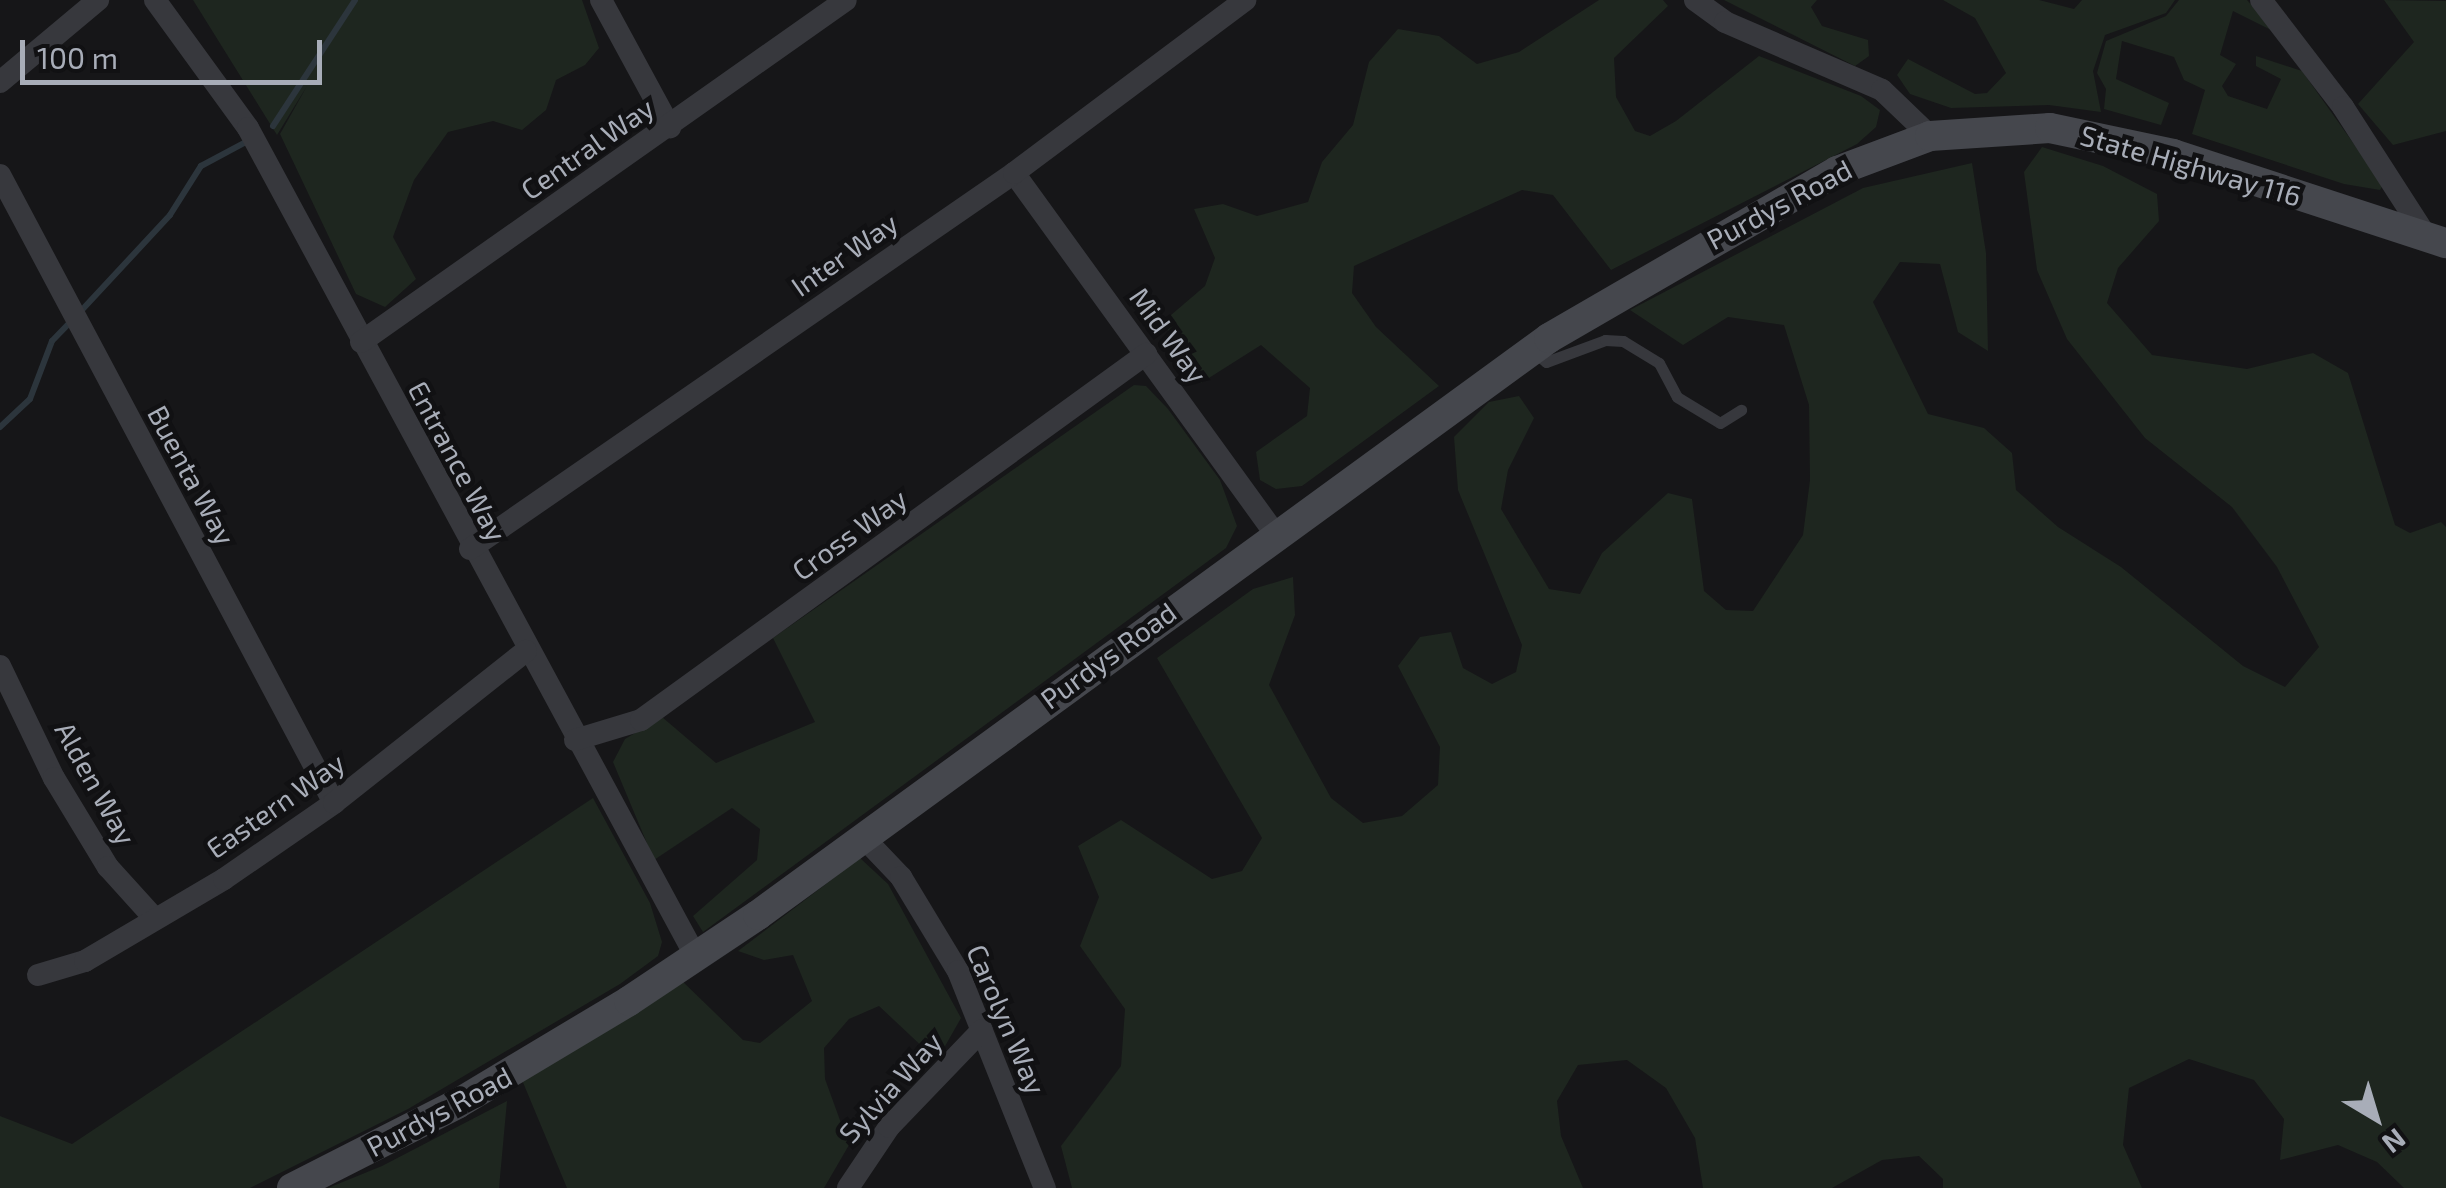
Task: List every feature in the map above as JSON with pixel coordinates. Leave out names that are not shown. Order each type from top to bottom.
[{"type":"main road","name":"State Highway 116","points":[[1930,136],[2011,126],[2093,134],[2436,239]]},
{"type":"main road","name":"Purdys Road","points":[[292,1188],[510,1074],[696,958],[1275,533],[1532,350],[1792,194],[1930,136]]},
{"type":"street","points":[[0,82],[98,0]]},
{"type":"street","name":"Entrance Way","points":[[155,0],[248,128],[470,549],[696,958]]},
{"type":"street","points":[[601,0],[670,128]]},
{"type":"street","name":"Central Way","points":[[360,342],[670,128],[846,0]]},
{"type":"street","name":"Inter Way","points":[[470,549],[1014,173],[1245,0]]},
{"type":"street","points":[[1694,0],[1724,22],[1882,90],[1930,136]]},
{"type":"street","points":[[2261,0],[2436,239]]},
{"type":"street","name":"Mid Way","points":[[1014,173],[1275,533]]},
{"type":"street","name":"Buenta Way","points":[[0,175],[334,803]]},
{"type":"street","name":"Cross Way","points":[[576,740],[641,720],[1146,354]]},
{"type":"street","name":"Eastern Way","points":[[38,974],[85,962],[334,803],[526,650]]},
{"type":"street","name":"Alden Way","points":[[0,666],[54,778],[108,867],[155,920]]},
{"type":"street","name":"Carolyn Way","points":[[862,836],[902,878],[958,971],[1044,1188]]},
{"type":"street","name":"Sylvia Way","points":[[848,1188],[889,1127],[982,1030]]},
{"type":"lane","points":[[1532,350],[1546,362],[1605,340],[1623,341],[1659,363],[1677,397],[1720,423],[1741,410]]},
{"type":"shaded area","points":[[193,0],[582,0],[599,48],[585,65],[556,80],[546,110],[522,130],[493,121],[448,132],[414,180],[393,237],[416,279],[385,307],[356,294],[280,134],[307,86],[277,135]]},
{"type":"shaded area","points":[[1599,0],[1663,0],[1668,6],[1614,58],[1616,97],[1635,131],[1650,136],[1676,121],[1759,56],[1861,96],[1880,110],[1876,127],[1857,144],[1611,270],[1553,195],[1522,190],[1354,266],[1352,293],[1376,327],[1439,386],[1302,486],[1276,489],[1260,480],[1256,452],[1307,416],[1310,388],[1261,345],[1201,383],[1179,354],[1164,321],[1205,286],[1215,258],[1194,209],[1223,204],[1257,216],[1308,202],[1322,162],[1353,125],[1369,62],[1398,29],[1439,36],[1477,64],[1519,52]]},
{"type":"shaded area","points":[[1724,0],[1817,0],[1811,7],[1822,26],[1868,40],[1869,56],[1855,66]]},
{"type":"shaded area","points":[[1943,0],[2039,0],[2074,9],[2082,0],[2175,0],[2166,13],[2105,35],[2093,71],[2101,112],[2049,105],[1951,108],[1910,94],[1897,75],[1908,59],[1975,94],[1987,93],[2006,73],[1975,18]]},
{"type":"shaded area","points":[[2179,0],[2247,0],[2275,32],[2233,11],[2220,55],[2236,64],[2222,86],[2228,96],[2267,109],[2281,79],[2256,66],[2256,56],[2302,71],[2383,185],[2380,190],[2344,184],[2192,134],[2205,90],[2184,80],[2174,57],[2122,41],[2116,79],[2169,103],[2161,125],[2104,109],[2106,89],[2097,73],[2106,41],[2166,16]]},
{"type":"shaded area","points":[[2384,0],[2446,1],[2446,131],[2393,145],[2358,104],[2414,42]]},
{"type":"shaded area","points":[[2042,147],[2103,166],[2157,194],[2159,221],[2118,268],[2107,303],[2152,355],[2247,369],[2313,353],[2348,373],[2395,525],[2410,533],[2441,522],[2446,527],[2446,1188],[2404,1188],[2377,1162],[2338,1145],[2280,1160],[2284,1119],[2254,1080],[2189,1059],[2129,1088],[2123,1145],[2142,1188],[1943,1188],[1943,1179],[1919,1156],[1882,1160],[1832,1188],[1703,1188],[1695,1138],[1666,1088],[1627,1060],[1578,1065],[1557,1101],[1561,1136],[1583,1188],[1072,1188],[1061,1146],[1121,1066],[1125,1009],[1080,946],[1099,897],[1078,846],[1121,820],[1212,879],[1242,871],[1262,838],[1157,658],[1253,589],[1293,577],[1295,615],[1269,685],[1331,798],[1363,823],[1402,816],[1438,785],[1440,747],[1398,666],[1420,637],[1451,632],[1463,668],[1492,684],[1516,672],[1522,645],[1458,490],[1454,437],[1489,402],[1519,396],[1534,418],[1508,470],[1501,509],[1549,589],[1580,594],[1602,553],[1668,493],[1692,499],[1704,591],[1726,610],[1753,611],[1803,535],[1810,480],[1809,405],[1784,325],[1728,317],[1683,345],[1630,310],[1863,188],[1972,163],[1986,253],[1988,351],[1958,332],[1940,264],[1900,262],[1873,302],[1928,414],[1984,428],[2012,453],[2016,490],[2058,527],[2121,567],[2243,666],[2285,687],[2319,647],[2277,567],[2232,507],[2145,438],[2067,339],[2037,270],[2024,172]]},
{"type":"shaded area","points":[[1134,385],[1146,386],[1168,409],[1220,480],[1237,526],[1226,548],[703,932],[693,916],[757,860],[760,829],[732,808],[654,860],[613,762],[625,739],[662,717],[716,763],[815,722],[773,638]]},
{"type":"shaded area","points":[[593,798],[650,903],[662,942],[658,956],[620,984],[408,1109],[250,1188],[0,1188],[0,1116],[72,1144]]},
{"type":"shaded area","points":[[860,858],[888,884],[961,1018],[944,1048],[928,1052],[879,1006],[849,1019],[824,1048],[825,1079],[849,1145],[824,1188],[567,1188],[522,1080],[679,978],[743,1040],[760,1043],[812,1001],[793,955],[764,960],[738,951]]},
{"type":"shaded area","points":[[507,1101],[499,1188],[328,1188],[382,1166]]},
{"type":"waterway","points":[[273,126],[355,0]]},
{"type":"waterway","points":[[80,312],[170,215],[201,166],[244,143]]},
{"type":"waterway","points":[[0,427],[30,399],[52,341],[71,321]]}]
